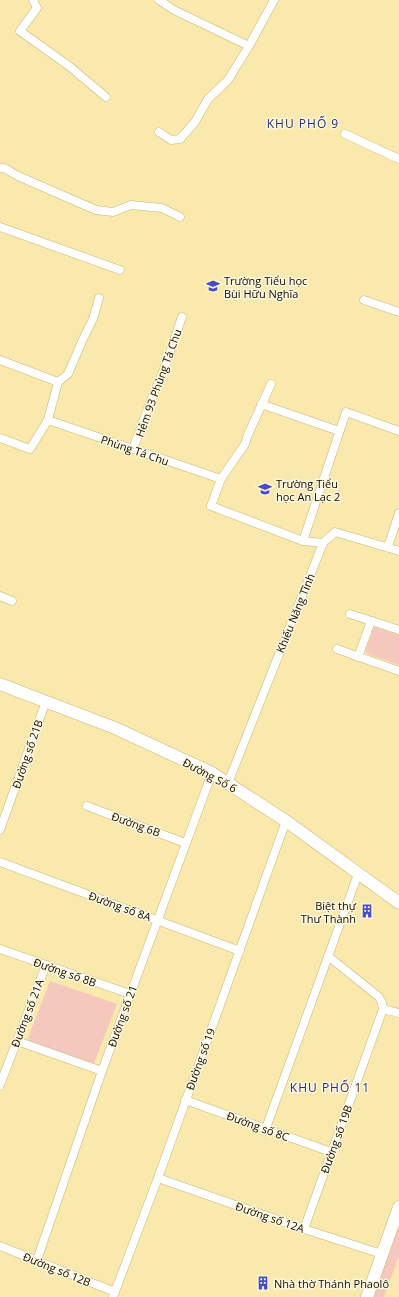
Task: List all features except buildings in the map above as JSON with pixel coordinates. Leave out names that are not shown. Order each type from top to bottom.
[{"type":"street","points":[[33,0],[36,8],[20,31],[69,66],[106,97]]},
{"type":"street","points":[[159,0],[174,10],[249,46]]},
{"type":"street","points":[[159,132],[171,140],[180,139],[195,122],[208,99],[228,80],[249,46],[274,0]]},
{"type":"street","points":[[345,134],[399,159]]},
{"type":"street","points":[[0,168],[4,168],[18,176],[96,210],[113,212],[131,205],[162,208],[180,217]]},
{"type":"street","points":[[0,227],[120,270]]},
{"type":"street","points":[[0,438],[30,449],[48,420],[58,382],[68,374],[93,319],[99,298]]},
{"type":"street","points":[[364,300],[399,312]]},
{"type":"street","name":"Hẻm 93 Phùng Tá Chu","points":[[133,449],[166,364],[182,317]]},
{"type":"street","points":[[0,360],[58,382]]},
{"type":"street","points":[[271,384],[245,444],[221,479],[211,506],[303,541],[323,543],[335,532],[399,551]]},
{"type":"street","points":[[262,404],[339,431]]},
{"type":"street","points":[[303,541],[346,412],[399,431]]},
{"type":"street","name":"Phùng Tá Chu","points":[[48,420],[221,479]]},
{"type":"street","points":[[388,547],[399,513]]},
{"type":"street","name":"Khiếu Năng Tĩnh","points":[[228,783],[323,543]]},
{"type":"street","points":[[0,596],[12,601]]},
{"type":"street","points":[[350,614],[399,630]]},
{"type":"street","points":[[358,657],[371,621]]},
{"type":"street","points":[[337,649],[399,671]]},
{"type":"street","name":"Đường Số 6","points":[[0,684],[115,728],[212,773],[286,821],[399,903]]},
{"type":"street","name":"Đường số 21B","points":[[0,830],[46,701]]},
{"type":"street","name":"Đường số 21","points":[[37,1260],[102,1071],[212,773]]},
{"type":"street","name":"Đường 6B","points":[[87,806],[185,843]]},
{"type":"street","name":"Đường số 19","points":[[114,1294],[158,1178],[286,821]]},
{"type":"street","name":"Đường số 8A","points":[[0,862],[158,919],[240,951]]},
{"type":"street","points":[[266,1128],[358,874]]},
{"type":"street","name":"Đường số 8B","points":[[0,949],[130,994]]},
{"type":"street","points":[[328,956],[379,997],[383,1010],[399,1013]]},
{"type":"street","name":"Đường số 21A","points":[[0,1085],[46,965]]},
{"type":"street","name":"Đường số 19B","points":[[304,1229],[383,1010]]},
{"type":"street","points":[[16,1041],[102,1071]]},
{"type":"street","name":"Đường số 8C","points":[[185,1100],[331,1152]]},
{"type":"street","name":"Đường số 12A","points":[[158,1178],[304,1229],[382,1254]]},
{"type":"street","points":[[366,1297],[399,1207]]},
{"type":"street","name":"Đường số 12B","points":[[0,1246],[37,1260],[114,1294]]},
{"type":"shaded area","points":[[374,627],[399,635],[399,665],[365,653]]},
{"type":"shaded area","points":[[50,981],[117,1004],[93,1066],[26,1043]]},
{"type":"shaded area","points":[[399,1222],[399,1256],[384,1297],[371,1297]]},
{"type":"place","name":"Trường Tiểu học Bùi Hữu Nghĩa","points":[[213,286]]},
{"type":"place","name":"Trường Tiểu học An Lạc 2","points":[[265,489]]},
{"type":"place","name":"Biệt thự Thư Thành","points":[[367,911]]},
{"type":"place","name":"Nhà thờ Thánh Phaolô","points":[[263,1283]]},
{"type":"district","name":"KHU PHỐ 9","points":[[303,123]]},
{"type":"district","name":"KHU PHỐ 11","points":[[330,1087]]}]
